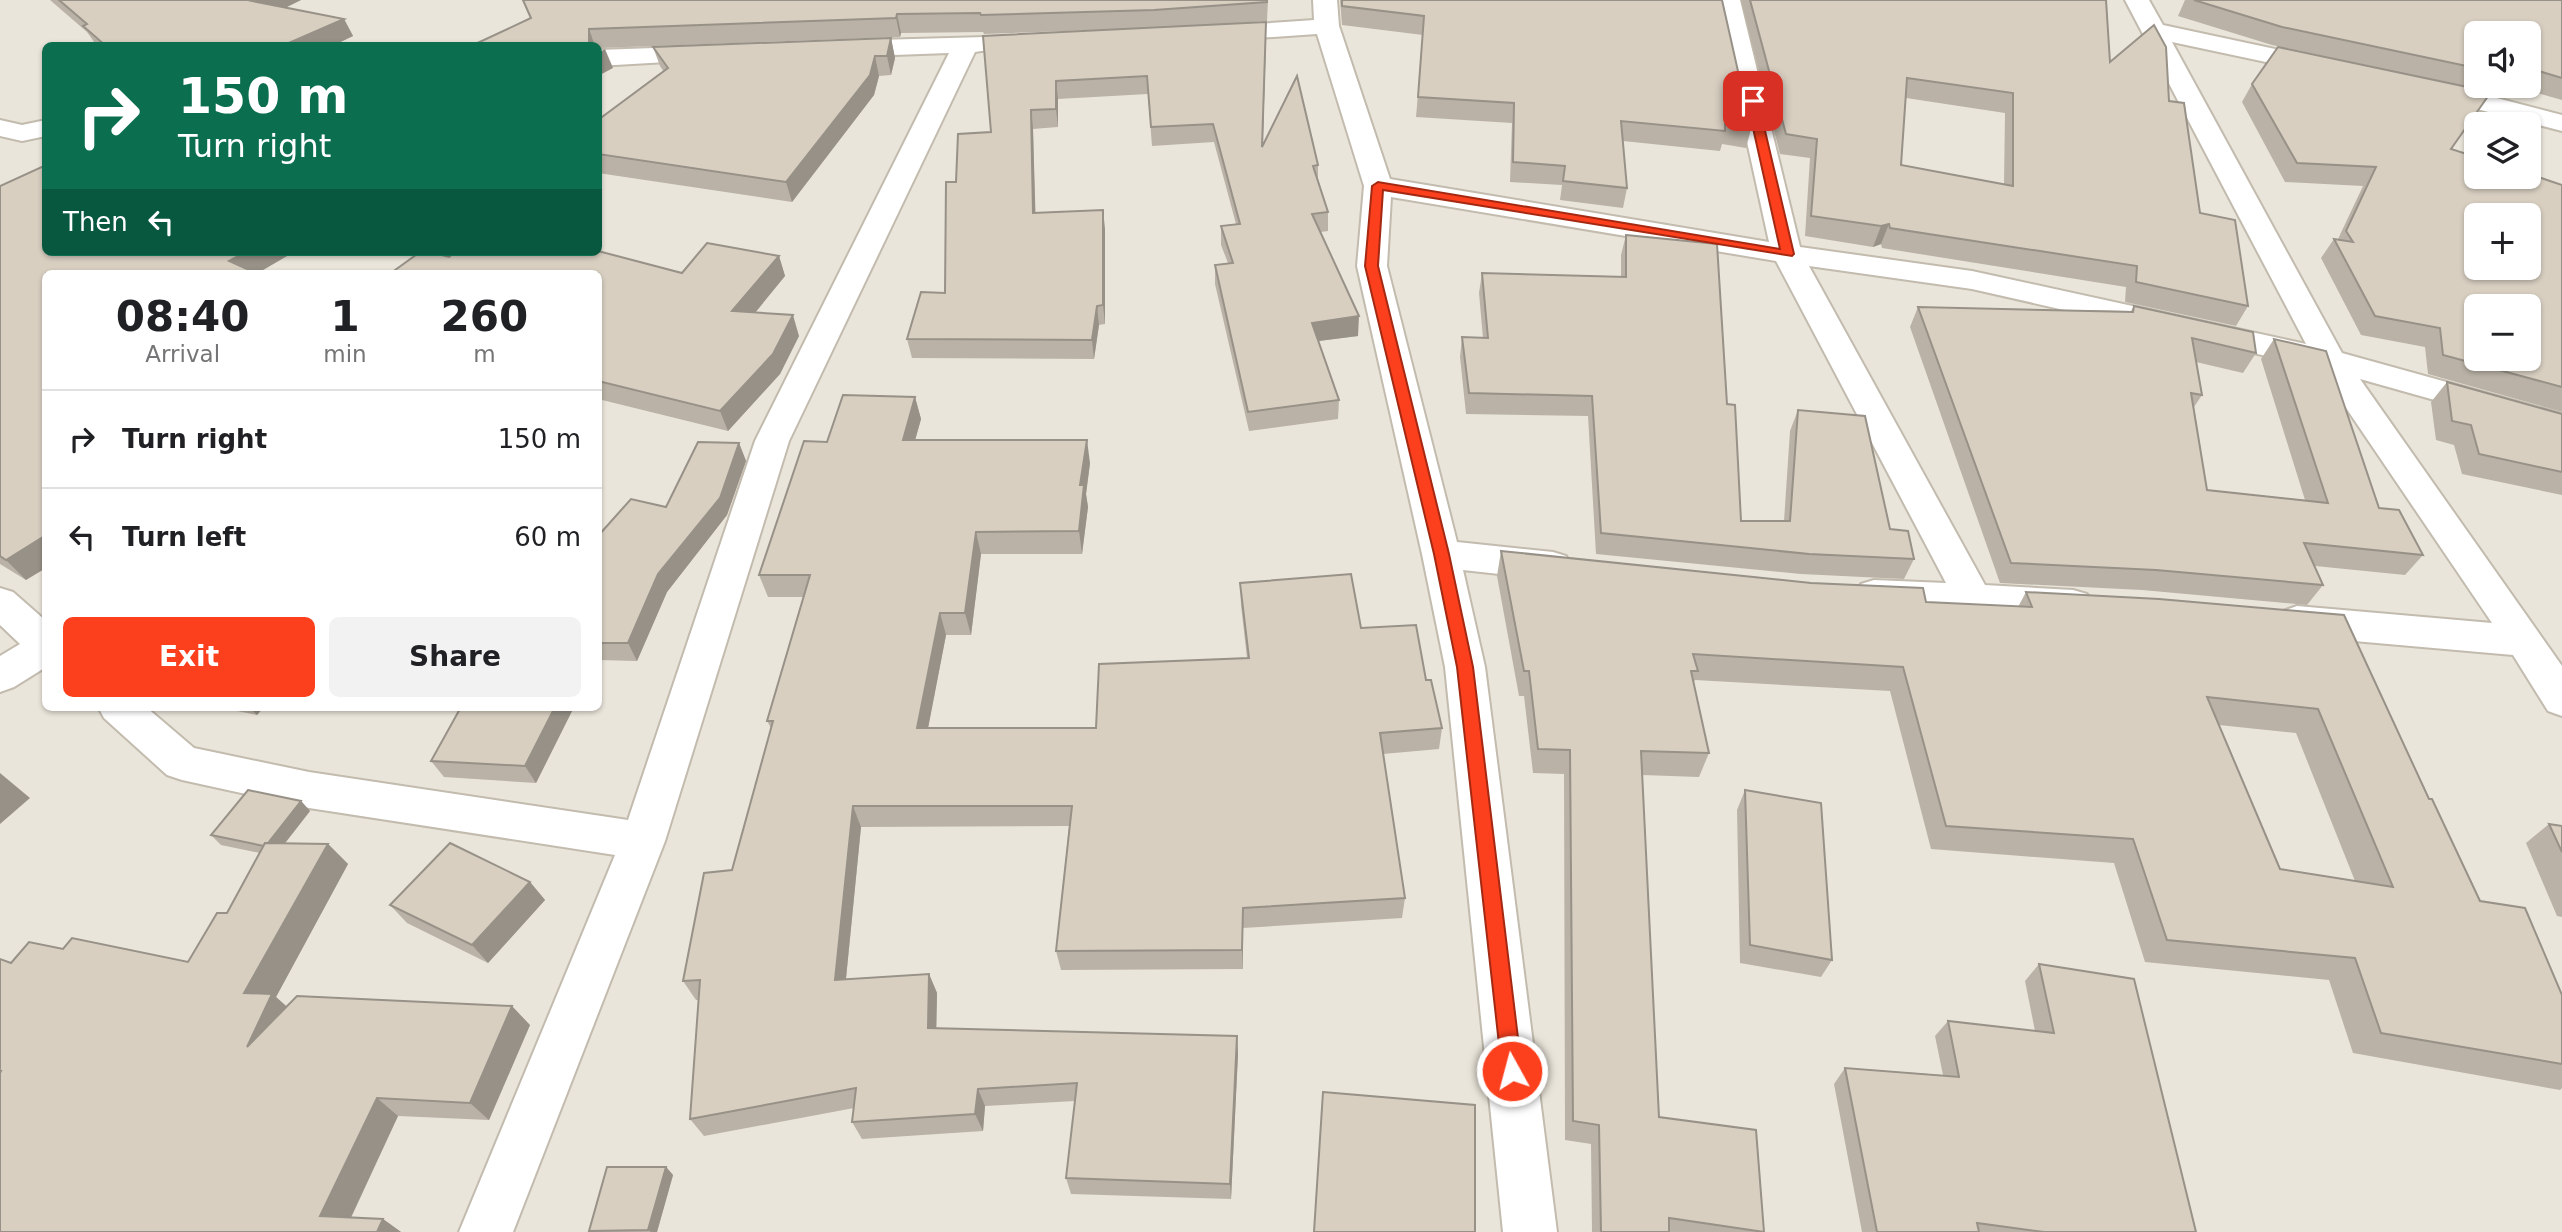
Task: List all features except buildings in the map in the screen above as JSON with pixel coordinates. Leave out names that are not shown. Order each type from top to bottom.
[{"type":"street","points":[[1728,0],[1787,254],[1973,599]]},
{"type":"street","points":[[2137,0],[2151,30],[2210,131],[2330,360],[2525,641],[2562,700]]},
{"type":"street","points":[[1195,35],[1326,13],[1378,186],[1372,266],[1441,554],[1465,667],[1530,1232]]},
{"type":"street","points":[[2151,30],[2342,70]]},
{"type":"street","points":[[816,50],[1007,43]]},
{"type":"street","points":[[486,1232],[643,841],[772,441],[966,44]]},
{"type":"street","points":[[602,58],[735,53]]},
{"type":"street","points":[[2410,85],[2478,99],[2562,123]]},
{"type":"street","points":[[0,128],[22,133],[42,129]]},
{"type":"street","points":[[1378,186],[1787,254],[1972,280],[2330,360],[2562,425]]},
{"type":"street","points":[[1441,554],[1593,570]]},
{"type":"street","points":[[1840,593],[2103,605]]},
{"type":"street","points":[[0,602],[42,641]]},
{"type":"street","points":[[2265,618],[2525,641]]},
{"type":"street","points":[[0,676],[42,648]]},
{"type":"street","points":[[123,711],[182,763],[309,790],[643,841]]},
{"type":"shaded area","points":[[0,0],[2562,0],[2562,1232],[0,1232]]},
{"type":"route","points":[[1512,1071],[1465,667],[1441,554],[1372,266],[1378,186],[1787,254],[1753,101]]}]
